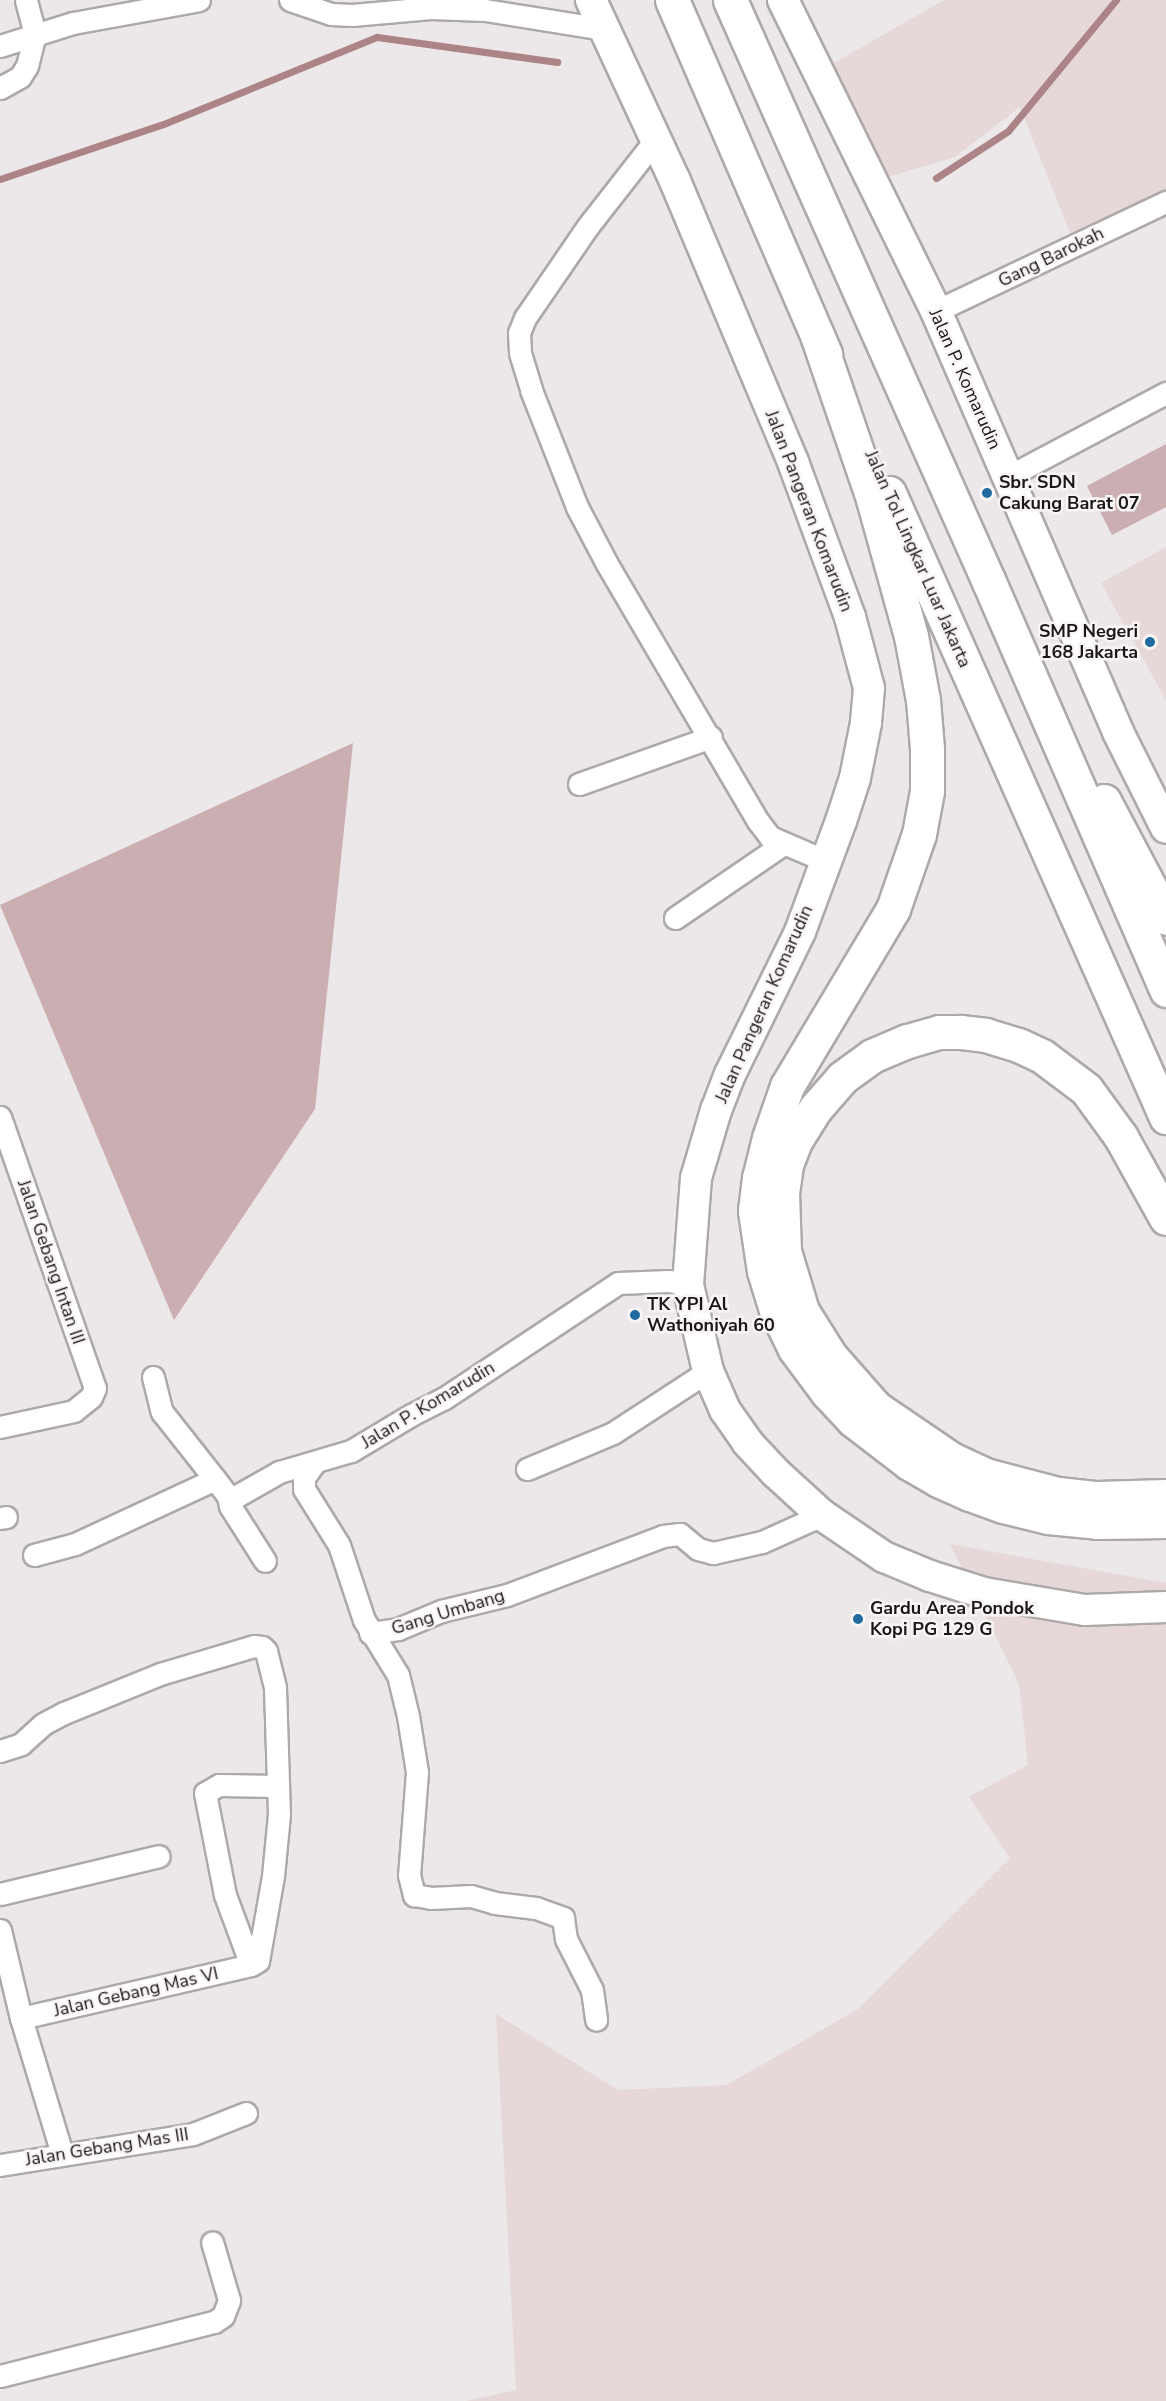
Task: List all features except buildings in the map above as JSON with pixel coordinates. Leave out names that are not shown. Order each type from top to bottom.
[{"type":"highway","name":"Jalan Tol Lingkar Luar Jakarta","points":[[672,0],[817,334],[1166,1117]]},
{"type":"highway","points":[[730,0],[989,582],[1166,990]]},
{"type":"highway","points":[[817,334],[873,499],[911,636],[924,710],[927,791],[920,834],[893,909],[798,1066],[768,1138],[759,1178],[755,1211],[764,1271],[776,1310],[795,1349],[827,1392],[853,1420],[909,1463],[938,1480],[970,1494],[1003,1506],[1048,1517],[1097,1522],[1166,1521]]},
{"type":"highway","points":[[989,582],[1166,918]]},
{"type":"highway","points":[[1166,1218],[1120,1137],[1086,1089],[1042,1056],[1018,1045],[986,1035],[960,1032],[939,1032],[907,1041],[872,1056],[842,1078],[815,1109],[795,1141],[786,1165],[782,1192],[784,1251],[802,1311],[831,1357],[876,1408],[951,1459],[985,1475],[1058,1494],[1097,1498],[1166,1496]]},
{"type":"street","points":[[0,88],[20,77],[27,66],[35,34],[26,0]]},
{"type":"street","points":[[0,46],[73,23],[199,0]]},
{"type":"street","points":[[290,0],[331,14],[352,15],[431,8],[485,10],[605,32]]},
{"type":"street","name":"Jalan Pangeran Komarudin","points":[[591,0],[654,135],[793,462],[863,660],[869,687],[866,723],[855,778],[826,861],[800,932],[730,1074],[707,1137],[693,1199],[688,1285],[708,1371],[725,1410],[747,1442],[822,1515],[884,1557],[930,1576],[984,1593],[1085,1610],[1166,1607]]},
{"type":"street","name":"Jalan P. Komarudin","points":[[783,0],[936,311],[1118,732],[1166,828]]},
{"type":"street","points":[[654,135],[525,318],[519,333],[520,353],[531,390],[577,507],[618,585],[711,737],[758,821],[770,837],[826,861]]},
{"type":"street","name":"Gang Barokah","points":[[936,311],[1166,202]]},
{"type":"street","points":[[1009,476],[1166,393]]},
{"type":"street","points":[[579,784],[711,737]]},
{"type":"street","points":[[675,918],[783,844]]},
{"type":"street","name":"Jalan Gebang Intan III","points":[[0,1117],[95,1388],[91,1397],[74,1411],[0,1427]]},
{"type":"street","name":"Jalan P. Komarudin","points":[[228,1496],[235,1497],[279,1472],[351,1451],[411,1415],[443,1399],[618,1283],[669,1281],[688,1285]]},
{"type":"street","points":[[527,1469],[613,1433],[708,1371]]},
{"type":"street","points":[[153,1377],[162,1412],[228,1496],[230,1506],[265,1562]]},
{"type":"street","points":[[315,1461],[304,1478],[304,1489],[339,1545],[370,1633]]},
{"type":"street","points":[[34,1555],[75,1544],[215,1479]]},
{"type":"street","name":"Gang Umbang","points":[[370,1633],[398,1629],[441,1611],[507,1595],[663,1536],[680,1534],[698,1549],[713,1553],[762,1542],[822,1515]]},
{"type":"street","name":"Gang Umbang","points":[[370,1633],[380,1644],[398,1675],[416,1751],[417,1772],[409,1875],[414,1895],[431,1898],[471,1896],[495,1903],[536,1908],[563,1918],[566,1939],[592,1990],[596,2020]]},
{"type":"street","points":[[0,1751],[21,1744],[43,1724],[64,1713],[160,1674],[197,1661],[262,1647],[266,1651],[275,1688],[279,1814],[273,1876],[258,1961],[251,1965],[225,1895],[205,1794],[219,1785],[277,1786]]},
{"type":"street","points":[[0,1894],[159,1856]]},
{"type":"street","points":[[0,1930],[21,2018],[62,2154]]},
{"type":"street","name":"Jalan Gebang Mas VI","points":[[21,2018],[251,1965]]},
{"type":"street","name":"Jalan Gebang Mas III","points":[[0,2165],[193,2134],[246,2113]]},
{"type":"street","points":[[0,2376],[214,2322],[223,2316],[229,2300],[212,2242]]},
{"type":"shaded area","points":[[944,0],[1166,0],[1166,202],[1077,250],[1020,107],[955,157],[854,187],[813,75]]},
{"type":"shaded area","points":[[1166,444],[1166,507],[1112,535],[1087,486]]},
{"type":"shaded area","name":"SMP Negeri 168 Jakarta","points":[[1166,547],[1166,700],[1101,583]]},
{"type":"shaded area","points":[[353,743],[315,1109],[174,1320],[0,905]]},
{"type":"shaded area","points":[[950,1544],[1166,1583],[1166,2401],[466,2401],[516,2390],[496,2014],[618,2090],[727,2085],[858,2009],[1010,1858],[969,1797],[1028,1765],[1019,1684]]},
{"type":"waterway","points":[[936,178],[1008,131],[1116,0]]},
{"type":"waterway","points":[[0,179],[166,123],[377,37],[557,62]]},
{"type":"place","name":"Sbr. SDN Cakung Barat 07","points":[[987,493]]},
{"type":"place","name":"SMP Negeri 168 Jakarta","points":[[1150,642]]},
{"type":"place","name":"TK YPI Al Wathoniyah 60","points":[[635,1315]]},
{"type":"place","name":"Gardu Area Pondok Kopi PG 129 G","points":[[858,1619]]}]
